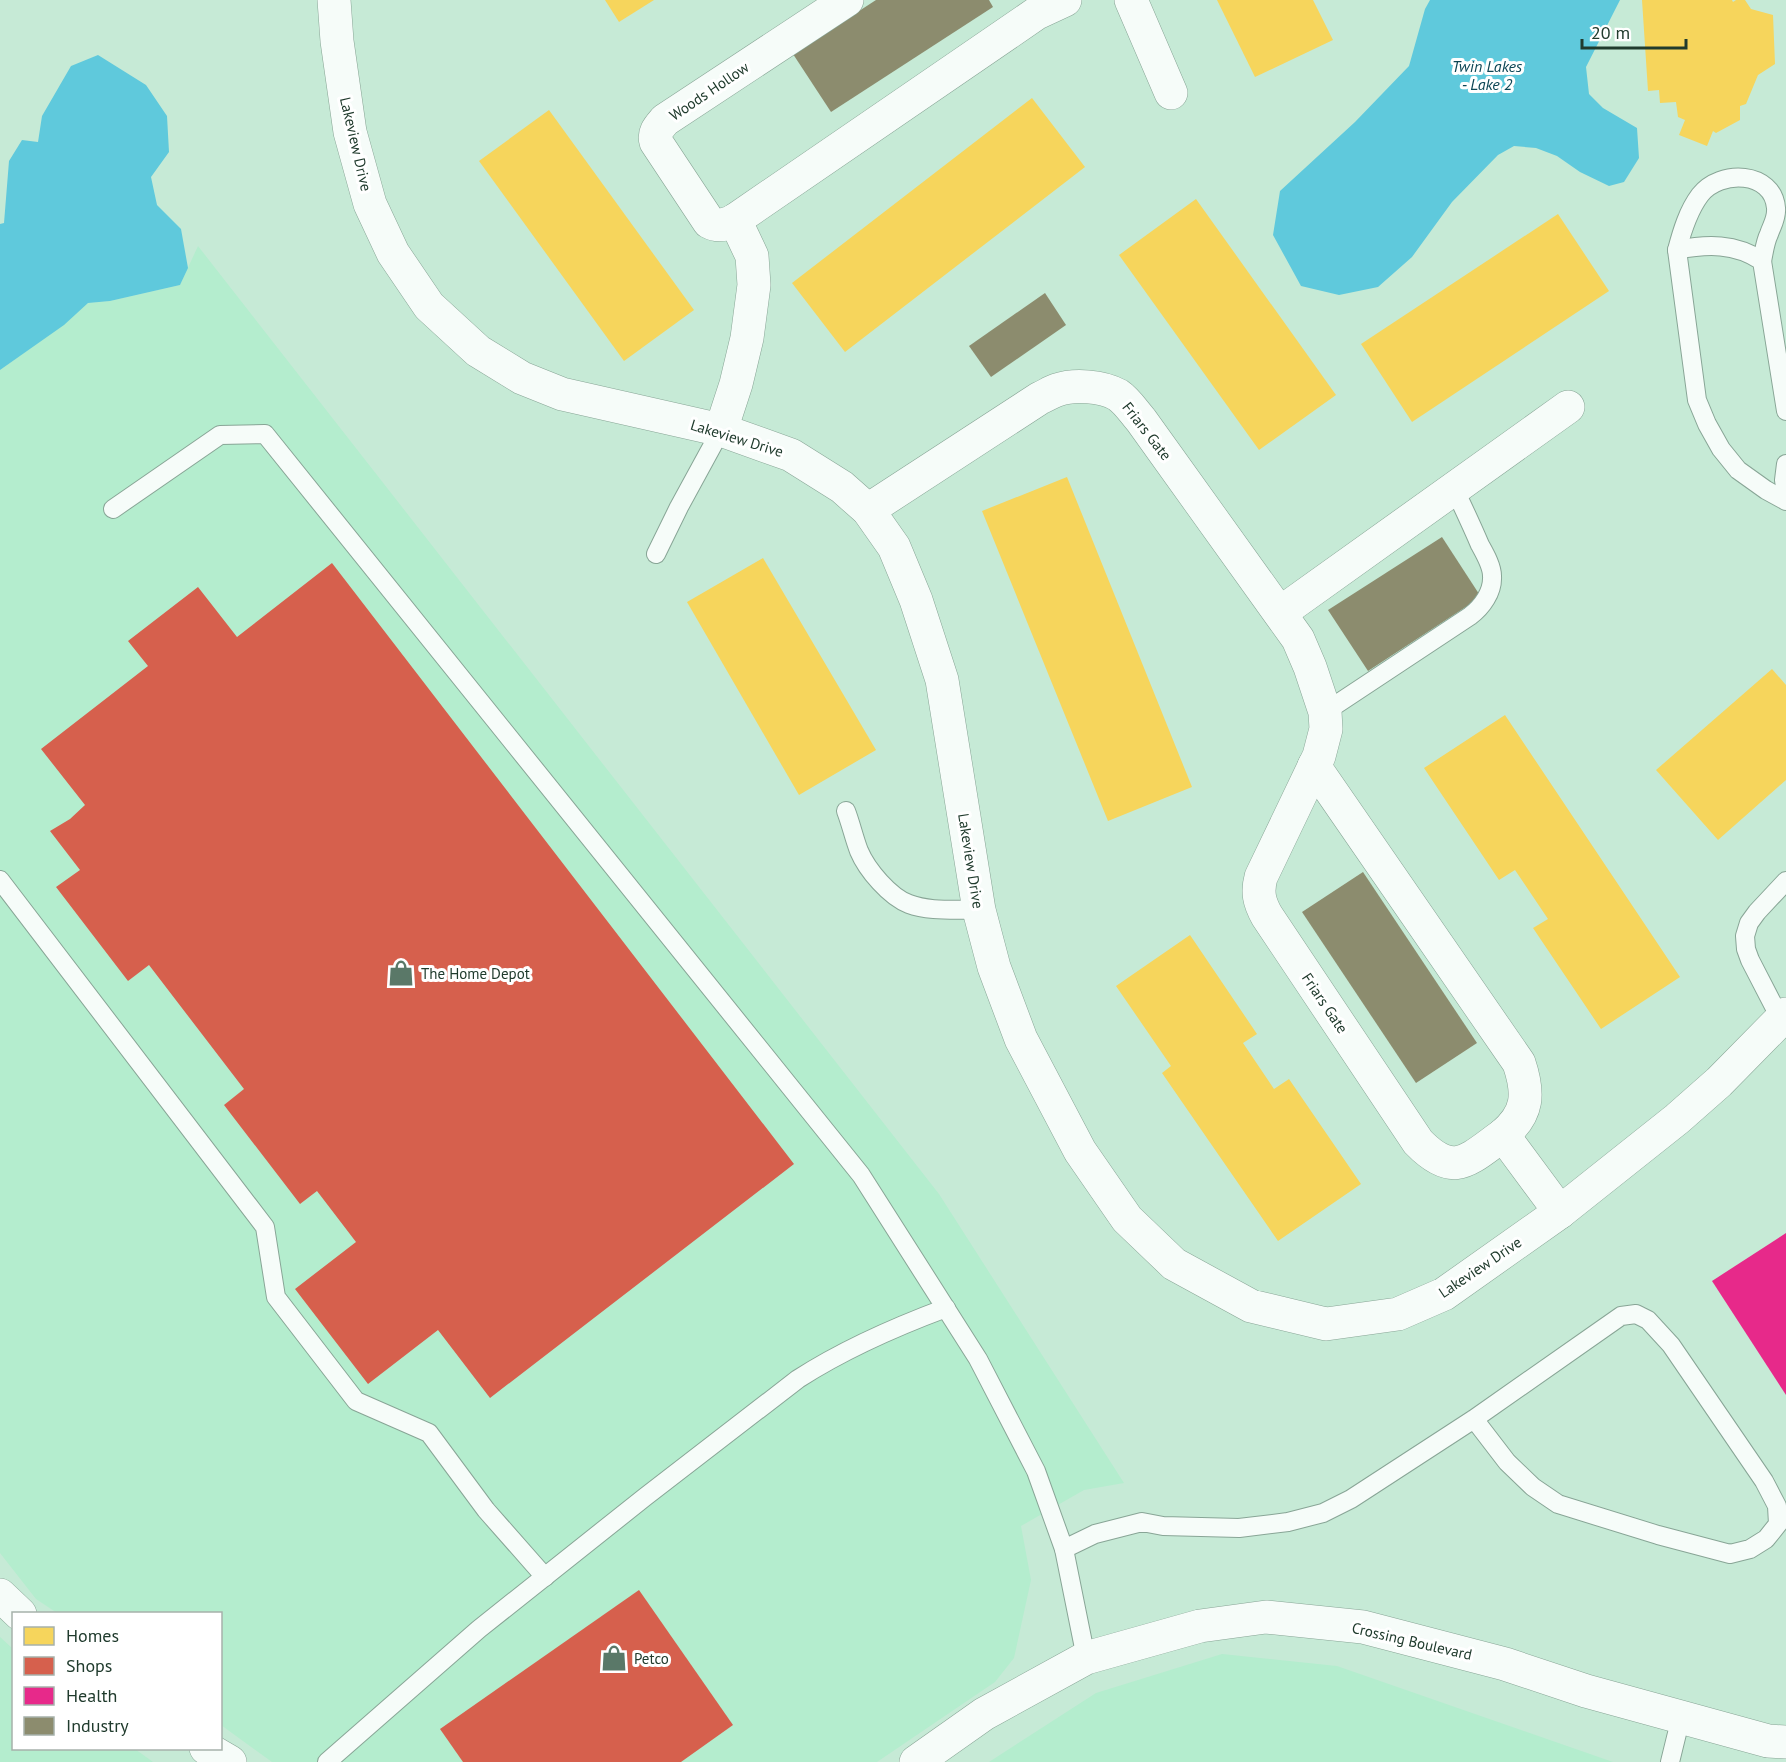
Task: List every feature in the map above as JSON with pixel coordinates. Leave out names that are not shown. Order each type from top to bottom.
[{"type":"street","name":"Lakeview Drive","points":[[334,0],[337,41],[350,132],[370,204],[393,253],[429,306],[478,351],[522,378],[562,394],[721,430],[791,455],[842,487],[868,510],[894,547],[916,600],[942,680],[979,910],[994,967],[1021,1039],[1080,1151],[1127,1219],[1174,1264],[1251,1306],[1326,1324],[1398,1314],[1444,1294],[1560,1212],[1711,1089],[1783,1017]]},
{"type":"street","name":"Woods Hollow","points":[[735,220],[720,225],[709,222],[656,142],[658,128],[665,120],[847,0]]},
{"type":"street","points":[[1131,0],[1171,93]]},
{"type":"street","points":[[721,430],[736,384],[747,338],[754,285],[752,256],[735,220],[1044,4]]},
{"type":"street","name":"Friars Gate","points":[[868,510],[1040,398],[1057,390],[1074,387],[1108,391],[1119,396],[1141,420],[1280,613],[1302,648],[1325,712],[1326,729],[1323,742],[1314,766],[1261,877],[1258,890],[1260,903],[1418,1142],[1431,1155],[1444,1163],[1458,1163],[1473,1157],[1514,1126],[1523,1110],[1526,1095],[1519,1063],[1314,766]]},
{"type":"street","points":[[1280,613],[1568,407]]},
{"type":"street","points":[[1503,1135],[1560,1212]]},
{"type":"street","points":[[0,1595],[18,1612]]},
{"type":"street","name":"Crossing Boulevard","points":[[916,1762],[984,1714],[1086,1658],[1200,1626],[1266,1617],[1363,1627],[1505,1664],[1586,1691],[1768,1741],[1786,1742]]},
{"type":"street","points":[[208,1750],[230,1762]]},
{"type":"lane","points":[[1786,411],[1762,261],[1768,235],[1776,217],[1776,205],[1772,194],[1763,185],[1752,180],[1730,177],[1713,183],[1701,194],[1684,226],[1677,250],[1697,400],[1721,449],[1738,470],[1786,501]]},
{"type":"lane","points":[[1677,250],[1701,246],[1725,247],[1749,253],[1762,261]]},
{"type":"lane","points":[[656,554],[721,430]]},
{"type":"lane","points":[[112,510],[220,435],[265,434],[861,1175],[978,1359],[1036,1471],[1064,1549],[1086,1658]]},
{"type":"lane","points":[[1786,464],[1784,480],[1786,494]]},
{"type":"lane","points":[[1325,712],[1479,610],[1487,598],[1492,575],[1487,558],[1454,489]]},
{"type":"lane","points":[[846,811],[860,853],[875,876],[891,893],[909,904],[930,908],[979,910]]},
{"type":"lane","points":[[0,880],[265,1227],[276,1297],[356,1401],[429,1433],[486,1510],[545,1577]]},
{"type":"lane","points":[[1783,1017],[1750,960],[1745,936],[1749,923],[1757,912],[1786,880]]},
{"type":"lane","points":[[327,1762],[479,1629],[798,1379],[818,1366],[908,1322],[946,1308]]},
{"type":"lane","points":[[1064,1549],[1095,1534],[1142,1522],[1163,1526],[1239,1528],[1287,1522],[1323,1513],[1351,1499],[1474,1419],[1621,1316],[1636,1314],[1648,1320],[1671,1345],[1764,1481],[1777,1506],[1778,1524],[1766,1539],[1750,1549],[1730,1554],[1558,1503],[1533,1487],[1507,1462],[1474,1419]]},
{"type":"lane","points":[[1670,1762],[1681,1717]]},
{"type":"shaded area","points":[[198,246],[939,1194],[1124,1483],[1084,1490],[1021,1526],[1031,1580],[1014,1658],[995,1682],[877,1762],[272,1762],[222,1726],[222,1612],[56,1612],[36,1599],[0,1553],[0,370],[63,325],[88,303],[110,301],[180,285]]},
{"type":"shaded area","points":[[0,1637],[12,1648],[12,1750],[136,1750],[153,1762],[0,1762]]},
{"type":"shaded area","points":[[1222,1654],[1337,1666],[1613,1762],[989,1762],[1096,1693]]},
{"type":"water","name":"Twin Lakes - Lake 2","points":[[1430,0],[1620,0],[1586,67],[1589,94],[1603,108],[1637,128],[1639,158],[1624,182],[1609,186],[1580,172],[1557,156],[1536,148],[1514,146],[1498,155],[1452,202],[1412,257],[1378,287],[1339,295],[1301,286],[1273,235],[1280,191],[1355,122],[1409,66],[1425,9]]},
{"type":"water","points":[[98,55],[146,85],[167,116],[169,152],[151,177],[157,205],[181,229],[188,268],[180,285],[110,301],[88,303],[64,325],[0,370],[0,224],[4,223],[9,161],[22,140],[38,142],[42,116],[71,66]]},
{"type":"building: Homes","points":[[605,0],[654,0],[619,22]]},
{"type":"building: Homes","points":[[1217,0],[1313,0],[1333,40],[1255,77]]},
{"type":"building: Homes","points":[[1642,0],[1732,0],[1733,2],[1745,0],[1751,9],[1773,15],[1775,64],[1758,75],[1746,104],[1740,106],[1740,120],[1716,133],[1713,131],[1707,146],[1679,135],[1685,120],[1678,117],[1676,102],[1660,103],[1659,90],[1648,91]]},
{"type":"building: Homes","points":[[1032,98],[1085,167],[845,352],[792,283]]},
{"type":"building: Homes","points":[[549,110],[694,310],[624,361],[479,161]]},
{"type":"building: Homes","points":[[1196,199],[1336,395],[1259,450],[1119,255]]},
{"type":"building: Homes","points":[[1558,214],[1609,291],[1412,422],[1361,344]]},
{"type":"building: Homes","points":[[1067,477],[1192,787],[1108,821],[982,511]]},
{"type":"building: Homes","points":[[763,558],[876,750],[799,795],[687,602]]},
{"type":"building: Homes","points":[[1772,669],[1786,685],[1786,780],[1718,840],[1656,770]]},
{"type":"building: Homes","points":[[1505,715],[1680,977],[1601,1029],[1533,928],[1548,919],[1515,870],[1499,880],[1424,768]]},
{"type":"building: Homes","points":[[1190,935],[1257,1034],[1243,1043],[1274,1089],[1289,1079],[1361,1184],[1278,1241],[1162,1073],[1171,1066],[1116,986]]},
{"type":"building: Shops","name":"The Home Depot","points":[[332,563],[794,1164],[490,1398],[438,1330],[368,1384],[295,1289],[356,1242],[317,1191],[300,1204],[224,1105],[244,1089],[149,965],[128,981],[56,887],[80,870],[50,831],[70,819],[85,805],[41,749],[148,666],[128,641],[198,587],[237,637]]},
{"type":"building: Shops","name":"Petco","points":[[639,1590],[733,1725],[681,1762],[463,1762],[440,1729]]},
{"type":"building: Health","points":[[1786,1233],[1786,1395],[1712,1281]]},
{"type":"building: Industry","points":[[876,0],[989,0],[993,7],[831,112],[793,54]]},
{"type":"building: Industry","points":[[1045,293],[1066,325],[991,377],[969,346]]},
{"type":"building: Industry","points":[[1442,537],[1481,597],[1368,671],[1328,610]]},
{"type":"building: Industry","points":[[1363,872],[1477,1043],[1416,1083],[1302,912]]},
{"type":"place","name":"The Home Depot","points":[[401,973]]},
{"type":"place","name":"Petco","points":[[614,1658]]}]
